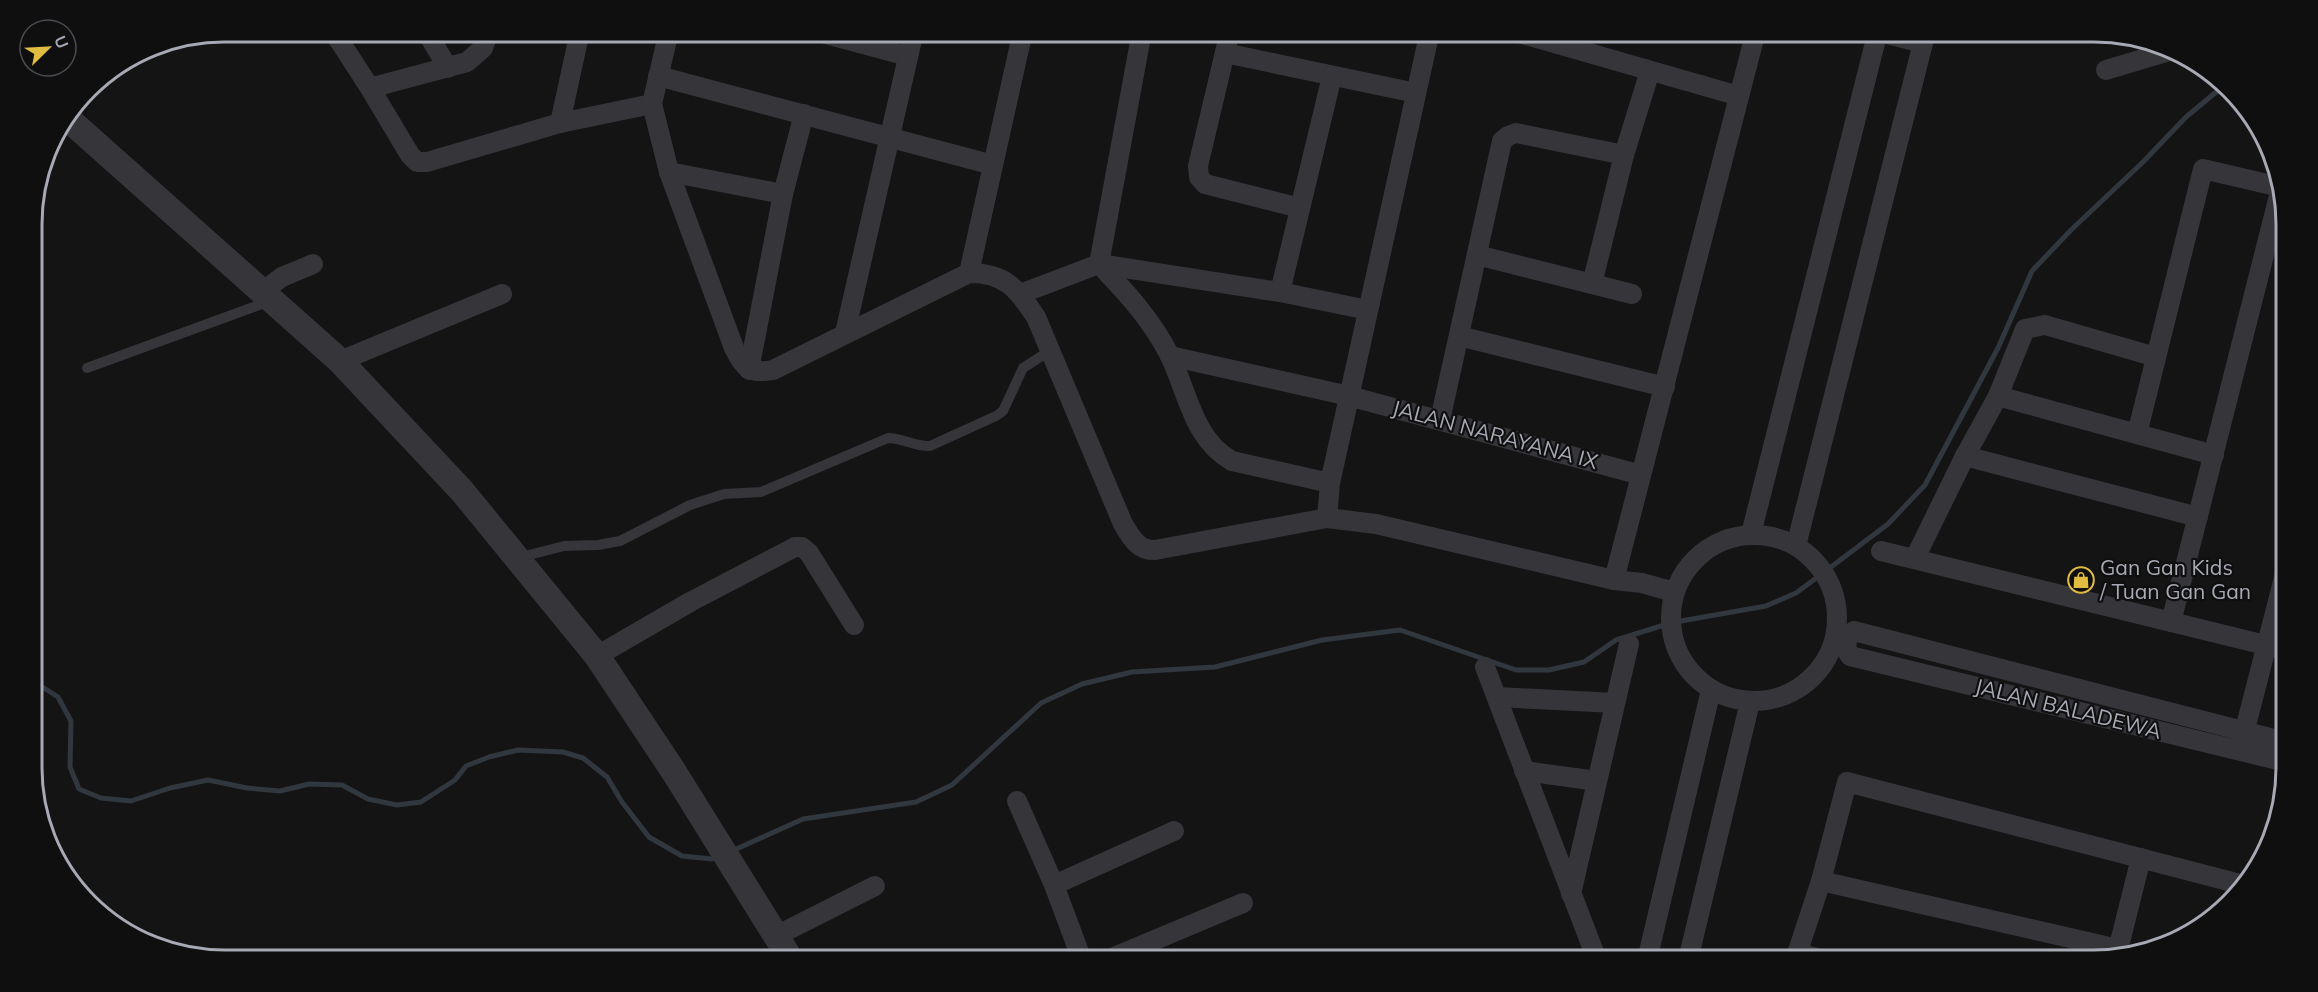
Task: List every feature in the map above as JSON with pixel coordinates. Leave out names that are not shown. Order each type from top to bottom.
[{"type":"street","points":[[340,42],[410,155],[417,162],[427,162],[560,123],[652,104]]},
{"type":"street","points":[[432,42],[448,68]]},
{"type":"street","points":[[370,88],[448,68],[473,58],[483,48],[485,42]]},
{"type":"street","points":[[560,123],[578,42]]},
{"type":"street","points":[[666,42],[652,104],[669,172],[735,348],[740,360],[749,370],[760,372],[773,370],[969,273],[984,273],[1005,280],[1020,294],[1036,317],[1123,524],[1131,537],[1143,548],[1155,550],[1327,518],[1376,524],[1674,592]]},
{"type":"street","points":[[854,42],[908,56]]},
{"type":"street","points":[[845,333],[912,42]]},
{"type":"street","points":[[969,273],[1021,42]]},
{"type":"street","points":[[1099,264],[1140,42]]},
{"type":"street","points":[[1228,42],[1198,166],[1199,177],[1205,184],[1300,208]]},
{"type":"street","points":[[1327,518],[1330,483],[1428,42]]},
{"type":"street","points":[[1547,42],[1739,96]]},
{"type":"street","points":[[1614,580],[1753,42]]},
{"type":"street","points":[[1751,534],[1874,42]]},
{"type":"street","points":[[1796,546],[1924,42]]},
{"type":"street","points":[[1225,53],[1416,93]]},
{"type":"street","points":[[2106,70],[2159,54]]},
{"type":"street","points":[[1592,284],[1624,155],[1650,71]]},
{"type":"street","points":[[658,76],[993,165]]},
{"type":"street","points":[[1280,292],[1332,76]]},
{"type":"street","points":[[749,370],[783,194],[804,114]]},
{"type":"street","points":[[73,123],[269,295],[340,361],[462,491],[597,656],[725,853],[785,950]]},
{"type":"street","points":[[1440,420],[1502,141],[1516,133],[1624,155]]},
{"type":"street","points":[[2137,434],[2203,169],[2272,186]]},
{"type":"street","points":[[669,172],[783,194]]},
{"type":"street","points":[[2171,622],[2275,209]]},
{"type":"street","points":[[1477,255],[1632,294]]},
{"type":"street","points":[[269,295],[282,277],[313,264]]},
{"type":"street","points":[[1099,264],[1138,306],[1170,356],[1199,428],[1219,454],[1232,461],[1330,483]]},
{"type":"street","points":[[1020,294],[1099,264],[1280,292],[1368,310]]},
{"type":"street","points":[[340,361],[502,294]]},
{"type":"street","points":[[1915,558],[1965,456],[1998,396],[2025,329],[2045,325],[2156,357]]},
{"type":"street","points":[[1459,336],[1665,387]]},
{"type":"street","name":"JALAN NARAYANA IX","points":[[1170,356],[1349,396],[1641,475]]},
{"type":"street","points":[[1998,396],[2214,455]]},
{"type":"street","points":[[1965,456],[2198,517]]},
{"type":"street","points":[[1751,534],[1774,537],[1796,546],[1815,561],[1828,580],[1836,603],[1837,627],[1831,651],[1818,673],[1799,689],[1776,699],[1750,702],[1730,699],[1711,690],[1689,672],[1676,647],[1670,620],[1674,592],[1686,569],[1704,551],[1726,539],[1751,534]]},
{"type":"street","points":[[597,656],[690,602],[795,547],[802,547],[809,553],[854,625]]},
{"type":"street","points":[[1881,551],[2276,647]]},
{"type":"street","points":[[2242,741],[2276,607]]},
{"type":"street","name":"JALAN BALADEWA","points":[[2276,742],[2242,741],[1850,656],[1846,650],[1847,642],[1849,635],[1854,631],[2242,741],[2276,757]]},
{"type":"street","points":[[1571,894],[1629,644]]},
{"type":"street","points":[[1485,668],[1593,950]]},
{"type":"street","points":[[1649,950],[1711,690]]},
{"type":"street","points":[[1497,698],[1615,703]]},
{"type":"street","points":[[1690,950],[1750,702]]},
{"type":"street","points":[[1524,771],[1597,781]]},
{"type":"street","points":[[1798,950],[1821,881],[1846,782],[2235,883]]},
{"type":"street","points":[[1017,801],[1054,885],[1078,950]]},
{"type":"street","points":[[1054,885],[1174,831]]},
{"type":"street","points":[[2118,948],[2141,858]]},
{"type":"street","points":[[1821,881],[2101,950]]},
{"type":"street","points":[[776,936],[875,886]]},
{"type":"street","points":[[1131,950],[1243,903]]},
{"type":"lane","points":[[87,368],[269,295]]},
{"type":"lane","points":[[517,558],[564,546],[598,545],[620,541],[690,505],[724,494],[761,492],[888,438],[930,446],[1003,411],[1023,368],[1051,350]]},
{"type":"waterway","points":[[1831,567],[1888,524],[1925,485],[1998,348],[2032,271],[2186,117],[2219,91]]},
{"type":"waterway","points":[[1681,621],[1766,606],[1796,593],[1815,579]]},
{"type":"waterway","points":[[732,851],[803,819],[916,802],[952,785],[1041,703],[1082,684],[1132,672],[1215,667],[1322,640],[1400,630],[1516,670],[1549,670],[1584,662],[1616,640],[1661,626]]},
{"type":"waterway","points":[[42,687],[58,697],[71,721],[70,767],[79,789],[101,798],[131,801],[170,788],[208,780],[247,788],[280,791],[309,784],[342,785],[368,799],[397,805],[421,802],[455,780],[466,766],[489,757],[518,750],[563,752],[583,758],[607,777],[622,802],[649,837],[682,856],[712,859],[718,856]]},
{"type":"place","name":"Gan Gan Kids / Tuan Gan Gan","points":[[2081,580]]}]
